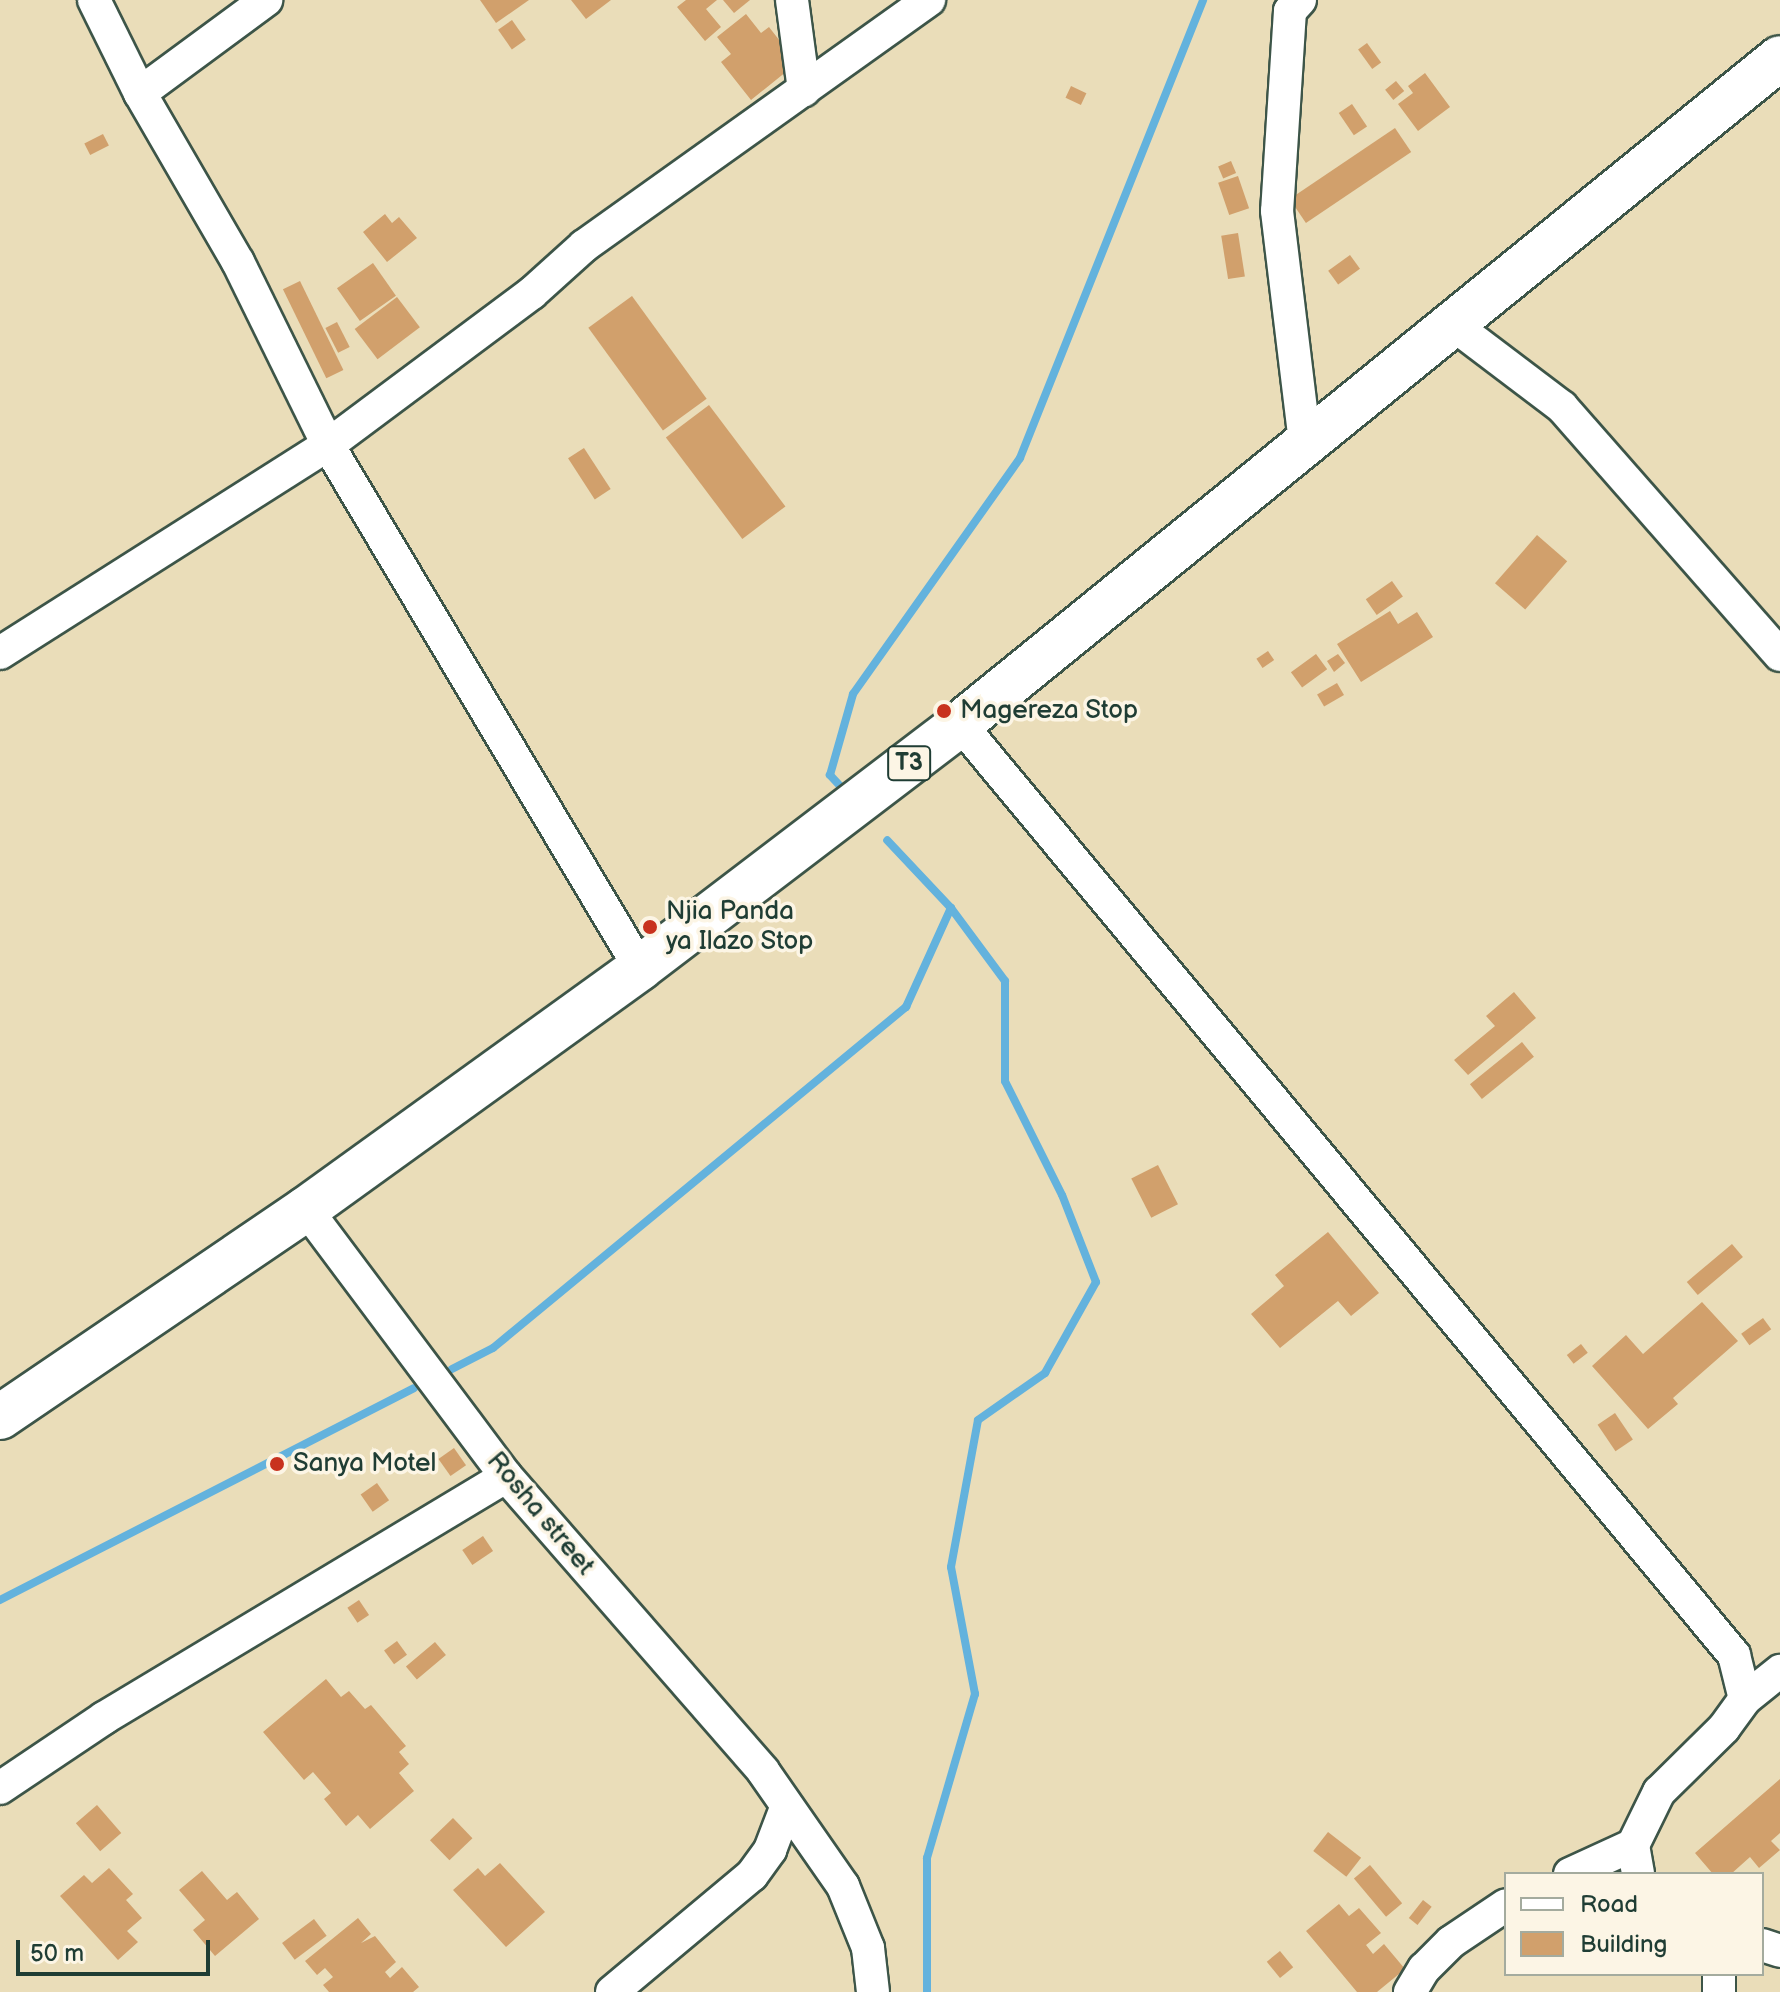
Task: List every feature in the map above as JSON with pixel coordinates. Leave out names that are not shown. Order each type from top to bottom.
[{"type":"highway","name":"T3","points":[[0,1417],[306,1209],[640,968],[960,724],[1780,58]]},
{"type":"street","points":[[94,0],[140,93],[238,262],[328,445],[640,968]]},
{"type":"street","points":[[140,93],[266,0]]},
{"type":"street","points":[[792,0],[804,90]]},
{"type":"street","points":[[0,653],[328,445],[532,293],[584,246],[929,0]]},
{"type":"street","points":[[1300,0],[1290,11],[1277,211],[1305,441]]},
{"type":"street","points":[[1451,323],[1562,407],[1780,655]]},
{"type":"street","points":[[960,724],[1734,1655],[1745,1699]]},
{"type":"street","name":"Rosha street","points":[[306,1209],[506,1476],[763,1771],[843,1886],[868,1948],[873,1992]]},
{"type":"street","points":[[0,1788],[104,1718],[506,1476]]},
{"type":"street","points":[[1579,1872],[1635,1859],[1659,1792],[1724,1728],[1745,1699],[1780,1671]]},
{"type":"street","points":[[612,1992],[752,1875],[770,1850],[786,1808]]},
{"type":"street","points":[[1410,1992],[1424,1969],[1451,1942],[1504,1906]]},
{"type":"building","points":[[480,0],[529,0],[496,23]]},
{"type":"building","points":[[571,0],[611,0],[586,19]]},
{"type":"building","points":[[686,0],[717,0],[706,9],[721,27],[705,41],[677,7]]},
{"type":"building","points":[[723,0],[750,0],[734,13]]},
{"type":"building","points":[[746,14],[761,33],[769,27],[797,63],[751,100],[721,62],[731,54],[717,37]]},
{"type":"building","points":[[512,20],[526,40],[512,49],[498,30]]},
{"type":"building","points":[[1367,43],[1381,62],[1372,69],[1358,49]]},
{"type":"building","points":[[1425,73],[1450,107],[1418,131],[1398,104],[1413,93],[1408,86]]},
{"type":"building","points":[[1396,81],[1404,91],[1393,100],[1385,90]]},
{"type":"building","points":[[1071,86],[1086,93],[1081,105],[1066,98]]},
{"type":"building","points":[[1352,104],[1367,126],[1354,135],[1339,113]]},
{"type":"building","points":[[1395,128],[1411,152],[1306,223],[1290,199]]},
{"type":"building","points":[[103,134],[109,146],[90,155],[84,144]]},
{"type":"building","points":[[1231,161],[1236,173],[1223,178],[1218,166]]},
{"type":"building","points":[[1238,176],[1249,208],[1229,215],[1218,183]]},
{"type":"building","points":[[385,214],[392,223],[399,217],[417,238],[387,262],[363,232]]},
{"type":"building","points":[[1238,233],[1245,276],[1228,279],[1221,236]]},
{"type":"building","points":[[1350,255],[1360,269],[1338,285],[1328,271]]},
{"type":"building","points":[[373,263],[396,296],[360,321],[337,288]]},
{"type":"building","points":[[300,281],[343,370],[326,378],[283,289]]},
{"type":"building","points":[[632,296],[707,399],[663,430],[588,328]]},
{"type":"building","points":[[397,297],[420,327],[378,359],[355,329]]},
{"type":"building","points":[[337,322],[350,347],[338,353],[325,328]]},
{"type":"building","points":[[709,405],[785,506],[742,539],[666,437]]},
{"type":"building","points":[[584,448],[611,489],[595,499],[568,458]]},
{"type":"building","points":[[1537,535],[1567,561],[1525,610],[1495,583]]},
{"type":"building","points":[[1392,581],[1403,597],[1377,615],[1366,599]]},
{"type":"building","points":[[1390,611],[1398,624],[1417,612],[1433,637],[1361,682],[1337,644]]},
{"type":"building","points":[[1268,651],[1274,660],[1263,668],[1256,659]]},
{"type":"building","points":[[1316,654],[1327,669],[1302,688],[1291,672]]},
{"type":"building","points":[[1338,654],[1345,663],[1334,672],[1327,661]]},
{"type":"building","points":[[1337,683],[1344,695],[1324,707],[1317,694]]},
{"type":"building","points":[[1514,992],[1536,1018],[1468,1075],[1454,1060],[1495,1026],[1486,1016]]},
{"type":"building","points":[[1522,1042],[1534,1057],[1482,1099],[1470,1084]]},
{"type":"building","points":[[1158,1165],[1178,1204],[1151,1218],[1131,1179]]},
{"type":"building","points":[[1328,1232],[1379,1293],[1351,1316],[1338,1301],[1280,1348],[1251,1314],[1284,1286],[1275,1275]]},
{"type":"building","points":[[1732,1244],[1743,1257],[1698,1295],[1687,1282]]},
{"type":"building","points":[[1702,1302],[1738,1341],[1673,1398],[1678,1404],[1648,1429],[1592,1366],[1626,1335],[1643,1354]]},
{"type":"building","points":[[1763,1318],[1771,1329],[1749,1345],[1741,1334]]},
{"type":"building","points":[[1581,1344],[1588,1353],[1574,1364],[1567,1355]]},
{"type":"building","points":[[1615,1413],[1633,1440],[1615,1451],[1598,1425]]},
{"type":"building","points":[[454,1448],[466,1465],[450,1476],[438,1459]]},
{"type":"building","points":[[377,1483],[389,1500],[373,1512],[361,1494]]},
{"type":"building","points":[[483,1536],[493,1551],[472,1565],[462,1550]]},
{"type":"building","points":[[359,1600],[369,1615],[357,1623],[347,1608]]},
{"type":"building","points":[[397,1641],[407,1655],[394,1664],[384,1650]]},
{"type":"building","points":[[435,1642],[446,1655],[417,1679],[406,1666]]},
{"type":"building","points":[[326,1679],[341,1697],[349,1691],[365,1709],[371,1705],[406,1746],[399,1752],[409,1764],[399,1773],[414,1791],[370,1829],[358,1815],[346,1826],[324,1799],[331,1793],[313,1772],[304,1780],[263,1732]]},
{"type":"building","points":[[1780,1779],[1780,1833],[1771,1841],[1780,1850],[1759,1868],[1750,1857],[1733,1872],[1711,1872],[1695,1853]]},
{"type":"building","points":[[97,1805],[121,1833],[100,1851],[76,1823]]},
{"type":"building","points":[[453,1818],[472,1838],[449,1860],[430,1840]]},
{"type":"building","points":[[1328,1832],[1361,1858],[1346,1877],[1313,1851]]},
{"type":"building","points":[[500,1863],[545,1912],[506,1947],[453,1890],[478,1868],[485,1876]]},
{"type":"building","points":[[1370,1865],[1402,1903],[1386,1917],[1354,1878]]},
{"type":"building","points":[[109,1868],[133,1894],[126,1900],[142,1918],[127,1931],[138,1942],[118,1960],[60,1896],[84,1875],[92,1883]]},
{"type":"building","points":[[202,1871],[227,1900],[237,1892],[259,1919],[215,1956],[193,1930],[205,1920],[179,1890]]},
{"type":"building","points":[[1423,1900],[1432,1907],[1418,1925],[1409,1918]]},
{"type":"building","points":[[1339,1904],[1349,1916],[1359,1908],[1381,1933],[1366,1945],[1373,1954],[1384,1944],[1405,1969],[1377,1992],[1357,1992],[1306,1931]]},
{"type":"building","points":[[358,1918],[371,1934],[361,1943],[375,1936],[396,1962],[385,1972],[390,1978],[402,1967],[419,1987],[413,1992],[329,1992],[323,1985],[333,1977],[325,1968],[317,1975],[305,1961]]},
{"type":"building","points":[[314,1919],[327,1936],[295,1960],[282,1943]]},
{"type":"building","points":[[1280,1951],[1293,1967],[1280,1978],[1267,1962]]},
{"type":"waterway","points":[[842,788],[830,775],[853,694],[1020,458],[1203,0]]},
{"type":"waterway","points":[[452,1369],[493,1348],[906,1007],[951,908],[887,840]]},
{"type":"waterway","points":[[927,1992],[927,1858],[975,1694],[951,1567],[978,1420],[1045,1373],[1096,1282],[1062,1195],[1005,1081],[1005,981],[951,908]]},
{"type":"waterway","points":[[0,1600],[414,1388]]},
{"type":"place","name":"Magereza Stop","points":[[944,711]]},
{"type":"place","name":"Njia Panda ya Ilazo Stop","points":[[650,927]]},
{"type":"place","name":"Sanya Motel","points":[[277,1464]]}]
